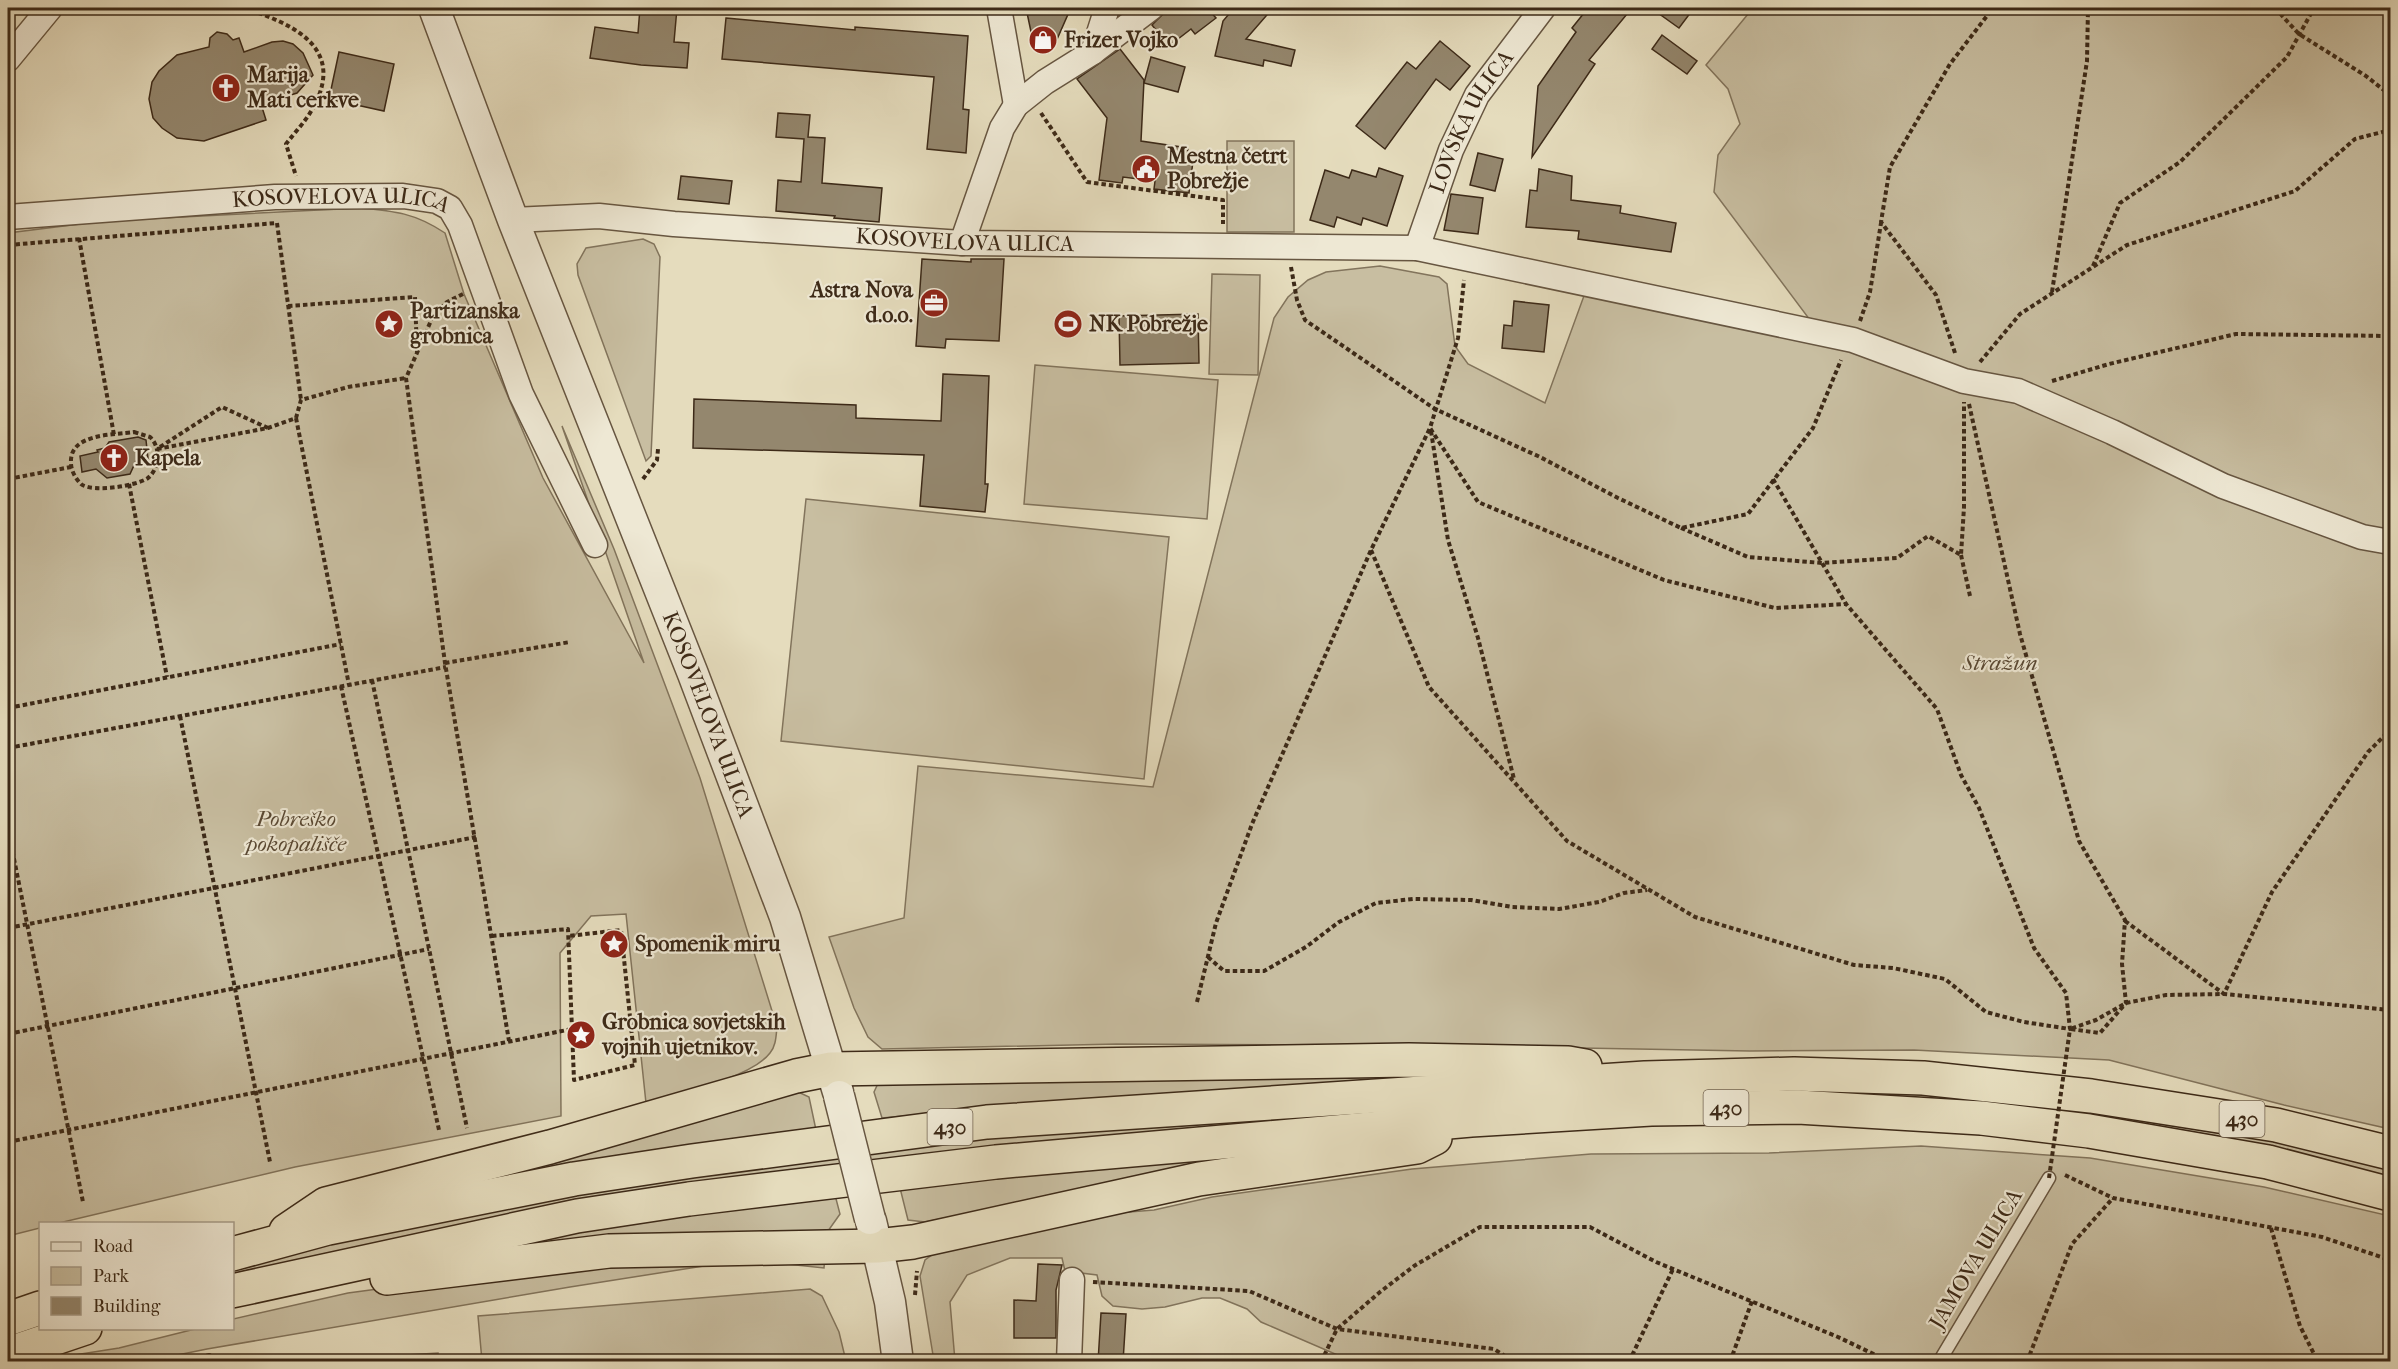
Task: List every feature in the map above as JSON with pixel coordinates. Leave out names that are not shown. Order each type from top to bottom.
[{"type":"highway","points":[[264,1246],[326,1204],[550,1147],[796,1076],[835,1083],[1409,1060],[1568,1063],[1645,1078]]},
{"type":"highway","name":"430","points":[[234,1254],[328,1228],[574,1179],[987,1122],[1645,1078],[1794,1074],[1923,1078],[2091,1096],[2276,1125],[2391,1154]]},
{"type":"highway","name":"430","points":[[234,1291],[577,1216],[689,1199],[996,1162],[1471,1120],[1651,1109],[1797,1107],[1981,1118],[2089,1131],[2268,1162],[2391,1194]]},
{"type":"highway","points":[[305,1277],[350,1283],[609,1251],[874,1232],[913,1242],[1199,1179],[1417,1147],[1471,1120]]},
{"type":"highway","points":[[8,1319],[39,1308]]},
{"type":"highway","points":[[8,1354],[82,1330]]},
{"type":"street","points":[[8,59],[50,8]]},
{"type":"street","name":"KOSOVELOVA ULICA","points":[[434,8],[513,220],[693,674],[781,906],[835,1083],[874,1232],[890,1302],[898,1362]]},
{"type":"street","points":[[999,8],[1022,100]]},
{"type":"street","points":[[1093,52],[1107,8]]},
{"type":"street","points":[[962,243],[1002,128],[1022,100],[1045,82],[1093,52],[1151,8]]},
{"type":"street","name":"LOVSKA ULICA","points":[[1417,248],[1451,150],[1477,95],[1543,8]]},
{"type":"street","name":"KOSOVELOVA ULICA","points":[[8,217],[303,196],[403,196],[437,201],[450,207],[460,225],[521,394],[595,545]]},
{"type":"street","name":"KOSOVELOVA ULICA","points":[[513,220],[599,216],[674,224],[962,243],[1417,248],[1853,340],[1964,381],[2018,391],[2112,432],[2223,486],[2361,537],[2391,542]]},
{"type":"street","points":[[1069,1362],[1072,1280]]},
{"type":"lane","name":"JAMOVA ULICA","points":[[1939,1362],[2050,1173]]},
{"type":"path","points":[[243,8],[277,19],[301,32],[309,39],[321,63],[323,78],[320,94],[313,109],[286,144],[303,196]]},
{"type":"path","points":[[1681,528],[1748,514],[1814,428],[1836,370],[1853,340],[1870,292],[1890,167],[1950,64],[1993,8]]},
{"type":"path","points":[[2052,293],[2088,61],[2088,8]]},
{"type":"path","points":[[2275,8],[2299,34],[2366,76],[2391,95]]},
{"type":"path","points":[[2092,267],[2120,203],[2180,162],[2287,57],[2314,8]]},
{"type":"path","points":[[1022,100],[1087,182],[1223,200],[1223,246]]},
{"type":"path","points":[[1970,596],[1961,555],[1964,507],[1964,381],[2020,314],[2127,245],[2295,191],[2355,139],[2391,130]]},
{"type":"path","points":[[1881,222],[1936,295],[1964,381],[2020,634],[2079,841],[2125,920],[2224,994]]},
{"type":"path","points":[[8,245],[277,223],[301,400],[296,418],[349,685]]},
{"type":"path","points":[[78,238],[114,435]]},
{"type":"path","points":[[1292,246],[1291,270],[1297,300],[1305,320],[1435,409],[1540,457],[1681,528],[1748,557],[1822,563],[1897,558],[1928,536],[1961,555]]},
{"type":"path","points":[[1197,1002],[1216,923],[1252,824],[1371,550],[1430,428],[1458,338],[1467,259]]},
{"type":"path","points":[[464,294],[447,302],[434,316],[406,378],[446,665],[509,1041]]},
{"type":"path","points":[[288,306],[415,297],[417,353]]},
{"type":"path","points":[[2018,391],[2109,364],[2236,334],[2391,336]]},
{"type":"path","points":[[301,400],[348,387],[406,378]]},
{"type":"path","points":[[157,449],[222,407],[268,428]]},
{"type":"path","points":[[157,449],[268,428],[296,418]]},
{"type":"path","points":[[1430,428],[1478,502],[1664,580],[1775,608],[1846,604]]},
{"type":"path","points":[[1430,428],[1448,540],[1478,638],[1515,782]]},
{"type":"path","points":[[134,432],[146,434],[154,440],[157,462],[152,474],[144,480],[129,484],[88,489],[78,481],[71,467],[72,454],[79,444],[88,439],[114,435],[134,432]]},
{"type":"path","points":[[642,481],[657,460],[658,449]]},
{"type":"path","points":[[8,479],[71,467]]},
{"type":"path","points":[[1773,479],[1846,604],[1925,698],[1937,708],[1961,776],[1979,808],[2034,948],[2066,993],[2070,1029],[2050,1173],[2113,1198],[2322,1237],[2391,1260]]},
{"type":"path","points":[[129,484],[167,677]]},
{"type":"path","points":[[1371,550],[1429,687],[1567,841],[1695,917],[1854,965],[1893,969],[1945,979],[1986,1011],[2024,1022],[2100,1033],[2127,1003],[2122,963],[2125,920]]},
{"type":"path","points":[[8,748],[570,642]]},
{"type":"path","points":[[8,708],[341,644]]},
{"type":"path","points":[[372,680],[467,1128]]},
{"type":"path","points":[[341,686],[439,1130]]},
{"type":"path","points":[[180,716],[270,1162]]},
{"type":"path","points":[[2224,994],[2272,892],[2368,752],[2391,730]]},
{"type":"path","points":[[8,829],[83,1202]]},
{"type":"path","points":[[8,928],[476,837]]},
{"type":"path","points":[[1208,957],[1224,971],[1264,971],[1306,947],[1338,922],[1376,903],[1413,899],[1471,900],[1512,907],[1559,909],[1599,902],[1624,893],[1649,889]]},
{"type":"path","points":[[492,936],[568,929],[568,936],[574,1080],[635,1065],[621,930],[568,936]]},
{"type":"path","points":[[8,1034],[429,949]]},
{"type":"path","points":[[2070,1029],[2096,1020],[2127,1003],[2166,995],[2224,994],[2391,1011]]},
{"type":"path","points":[[8,1142],[572,1029]]},
{"type":"path","points":[[2027,1362],[2072,1244],[2113,1198]]},
{"type":"path","points":[[1321,1362],[1337,1329],[1414,1266],[1480,1227],[1590,1227],[1673,1269],[1890,1362]]},
{"type":"path","points":[[2271,1228],[2300,1326],[2318,1362]]},
{"type":"path","points":[[1629,1362],[1673,1269]]},
{"type":"path","points":[[1072,1280],[1249,1292],[1337,1329],[1494,1349],[1514,1362]]},
{"type":"path","points":[[1731,1362],[1752,1301]]},
{"type":"path","points":[[177,1362],[209,1355],[231,1362]]},
{"type":"green space","name":"Stražun","points":[[1753,8],[2390,8],[2390,1129],[2284,1105],[2109,1060],[1914,1050],[1750,1051],[1476,1046],[1117,1044],[882,1049],[868,1037],[854,1008],[829,937],[904,918],[918,766],[1153,787],[1274,318],[1288,297],[1308,280],[1326,272],[1380,266],[1439,277],[1447,284],[1455,346],[1468,364],[1545,403],[1585,293],[1810,320],[1714,192],[1718,155],[1740,124],[1728,89],[1706,65]]},
{"type":"green space","points":[[1227,141],[1294,141],[1294,232],[1227,232]]},
{"type":"green space","name":"Pobreško pokopališče","points":[[359,208],[404,214],[424,221],[445,233],[464,294],[543,478],[644,663],[562,426],[614,549],[700,778],[777,1027],[775,1044],[770,1053],[760,1062],[747,1070],[712,1084],[646,1103],[626,914],[591,916],[560,953],[561,1116],[295,1167],[63,1222],[39,1222],[39,1228],[8,1236],[8,233],[104,221]]},
{"type":"green space","points":[[643,239],[654,244],[660,257],[651,456],[646,461],[578,275],[577,264],[586,248]]},
{"type":"green space","points":[[1212,274],[1260,275],[1258,375],[1209,374]]},
{"type":"green space","points":[[1035,365],[1218,380],[1207,519],[1024,504]]},
{"type":"green space","points":[[806,499],[1169,537],[1144,779],[781,741]]},
{"type":"green space","points":[[1519,1069],[882,1118],[874,1092],[881,1077]]},
{"type":"green space","points":[[1866,1088],[2123,1113],[2262,1138],[2390,1170],[2390,1178],[1842,1100],[519,1215],[412,1235],[234,1278],[234,1269],[420,1221],[740,1165],[966,1138],[1583,1094]]},
{"type":"green space","points":[[794,1090],[809,1097],[816,1130],[418,1195]]},
{"type":"green space","points":[[1307,1146],[925,1222],[908,1220],[899,1184]]},
{"type":"green space","points":[[1921,1146],[2090,1158],[2264,1187],[2390,1216],[2390,1361],[1349,1360],[1261,1322],[1247,1309],[1220,1298],[1202,1298],[1165,1307],[1142,1309],[1113,1306],[1102,1296],[1097,1275],[1065,1271],[1062,1258],[1010,1258],[967,1275],[950,1302],[955,1361],[934,1361],[920,1276],[925,1260],[939,1250],[1092,1215],[1154,1210],[1212,1197],[1412,1169],[1591,1154],[1769,1153]]},
{"type":"green space","points":[[835,1195],[840,1214],[828,1231],[437,1261],[539,1235]]},
{"type":"green space","points":[[825,1255],[824,1268],[756,1261],[710,1265],[207,1349],[148,1361],[30,1362],[119,1348],[191,1330],[234,1330],[234,1319],[348,1293],[550,1266]]},
{"type":"green space","points":[[810,1289],[822,1296],[839,1332],[846,1361],[482,1361],[478,1316]]},
{"type":"green space","points":[[438,1353],[438,1361],[310,1361]]},
{"type":"building","points":[[640,8],[677,8],[674,42],[689,43],[687,68],[590,58],[595,27],[638,33]]},
{"type":"building","points":[[1026,8],[1069,12],[1054,46],[1043,49],[1034,46]]},
{"type":"building","points":[[1169,8],[1207,8],[1216,18],[1195,34],[1191,29],[1169,46],[1152,25]]},
{"type":"building","points":[[1234,8],[1273,8],[1246,39],[1295,50],[1291,66],[1264,60],[1263,66],[1215,56],[1223,21]]},
{"type":"building","points":[[1588,8],[1632,8],[1589,60],[1595,64],[1532,157],[1538,86],[1576,32],[1572,28]]},
{"type":"building","points":[[1651,8],[1694,8],[1679,28]]},
{"type":"building","points":[[726,18],[855,30],[855,27],[968,36],[963,109],[969,110],[966,153],[927,149],[934,77],[722,59]]},
{"type":"building","name":"Marija Mati cerkve","points":[[217,32],[227,34],[233,40],[239,38],[244,52],[272,42],[283,41],[293,44],[303,53],[313,75],[297,93],[261,104],[266,120],[204,141],[177,138],[162,128],[153,118],[149,99],[152,82],[159,71],[177,55],[209,47],[210,38]]},
{"type":"building","points":[[1662,35],[1697,61],[1687,74],[1652,49]]},
{"type":"building","points":[[1440,41],[1470,66],[1450,90],[1436,79],[1385,149],[1356,126],[1407,62],[1416,69]]},
{"type":"building","points":[[1120,49],[1144,80],[1141,141],[1188,148],[1187,161],[1193,161],[1189,193],[1154,189],[1155,181],[1123,177],[1122,183],[1099,180],[1107,118],[1077,79]]},
{"type":"building","points":[[339,52],[394,64],[384,111],[329,99]]},
{"type":"building","points":[[1151,57],[1185,67],[1178,92],[1144,83]]},
{"type":"building","points":[[778,113],[810,115],[808,137],[825,138],[822,183],[882,188],[879,222],[776,211],[778,180],[801,182],[804,139],[776,137]]},
{"type":"building","points":[[1478,153],[1503,159],[1495,191],[1470,185]]},
{"type":"building","points":[[1379,168],[1403,176],[1387,226],[1363,218],[1361,225],[1337,217],[1334,227],[1310,220],[1325,170],[1349,178],[1352,170],[1376,177]]},
{"type":"building","points":[[1539,169],[1572,176],[1571,200],[1621,206],[1620,213],[1676,223],[1671,252],[1578,239],[1579,231],[1526,227],[1530,190],[1537,191]]},
{"type":"building","points":[[681,176],[732,181],[729,204],[678,199]]},
{"type":"building","points":[[1451,194],[1483,198],[1478,234],[1444,230]]},
{"type":"building","points":[[922,259],[971,262],[971,259],[1004,259],[999,341],[946,339],[945,348],[916,346]]},
{"type":"building","points":[[1514,301],[1549,305],[1544,352],[1502,348],[1504,325],[1512,326]]},
{"type":"building","points":[[1198,314],[1199,363],[1120,365],[1119,316]]},
{"type":"building","points":[[943,374],[989,376],[985,484],[988,484],[985,512],[920,506],[924,455],[693,448],[694,399],[856,405],[856,418],[941,421]]},
{"type":"building","name":"Kapela","points":[[138,437],[146,440],[148,459],[136,461],[130,474],[107,478],[96,469],[82,472],[80,456],[98,452],[97,450],[105,448],[109,442]]},
{"type":"building","points":[[1038,1264],[1062,1265],[1056,1290],[1056,1338],[1014,1338],[1014,1300],[1036,1301]]},
{"type":"building","points":[[1101,1313],[1126,1314],[1123,1362],[1098,1362]]},
{"type":"place","name":"Frizer Vojko","points":[[1043,40]]},
{"type":"place","name":"Marija Mati cerkve","points":[[226,88]]},
{"type":"place","name":"Mestna četrt Pobrežje","points":[[1146,169]]},
{"type":"place","name":"Astra Nova d.o.o.","points":[[934,303]]},
{"type":"place","name":"Partizanska grobnica","points":[[389,324]]},
{"type":"place","name":"NK Pobrežje","points":[[1068,324]]},
{"type":"place","name":"Kapela","points":[[114,458]]},
{"type":"place","name":"Spomenik miru","points":[[614,944]]},
{"type":"place","name":"Grobnica sovjetskih vojnih ujetnikov.","points":[[581,1035]]}]
